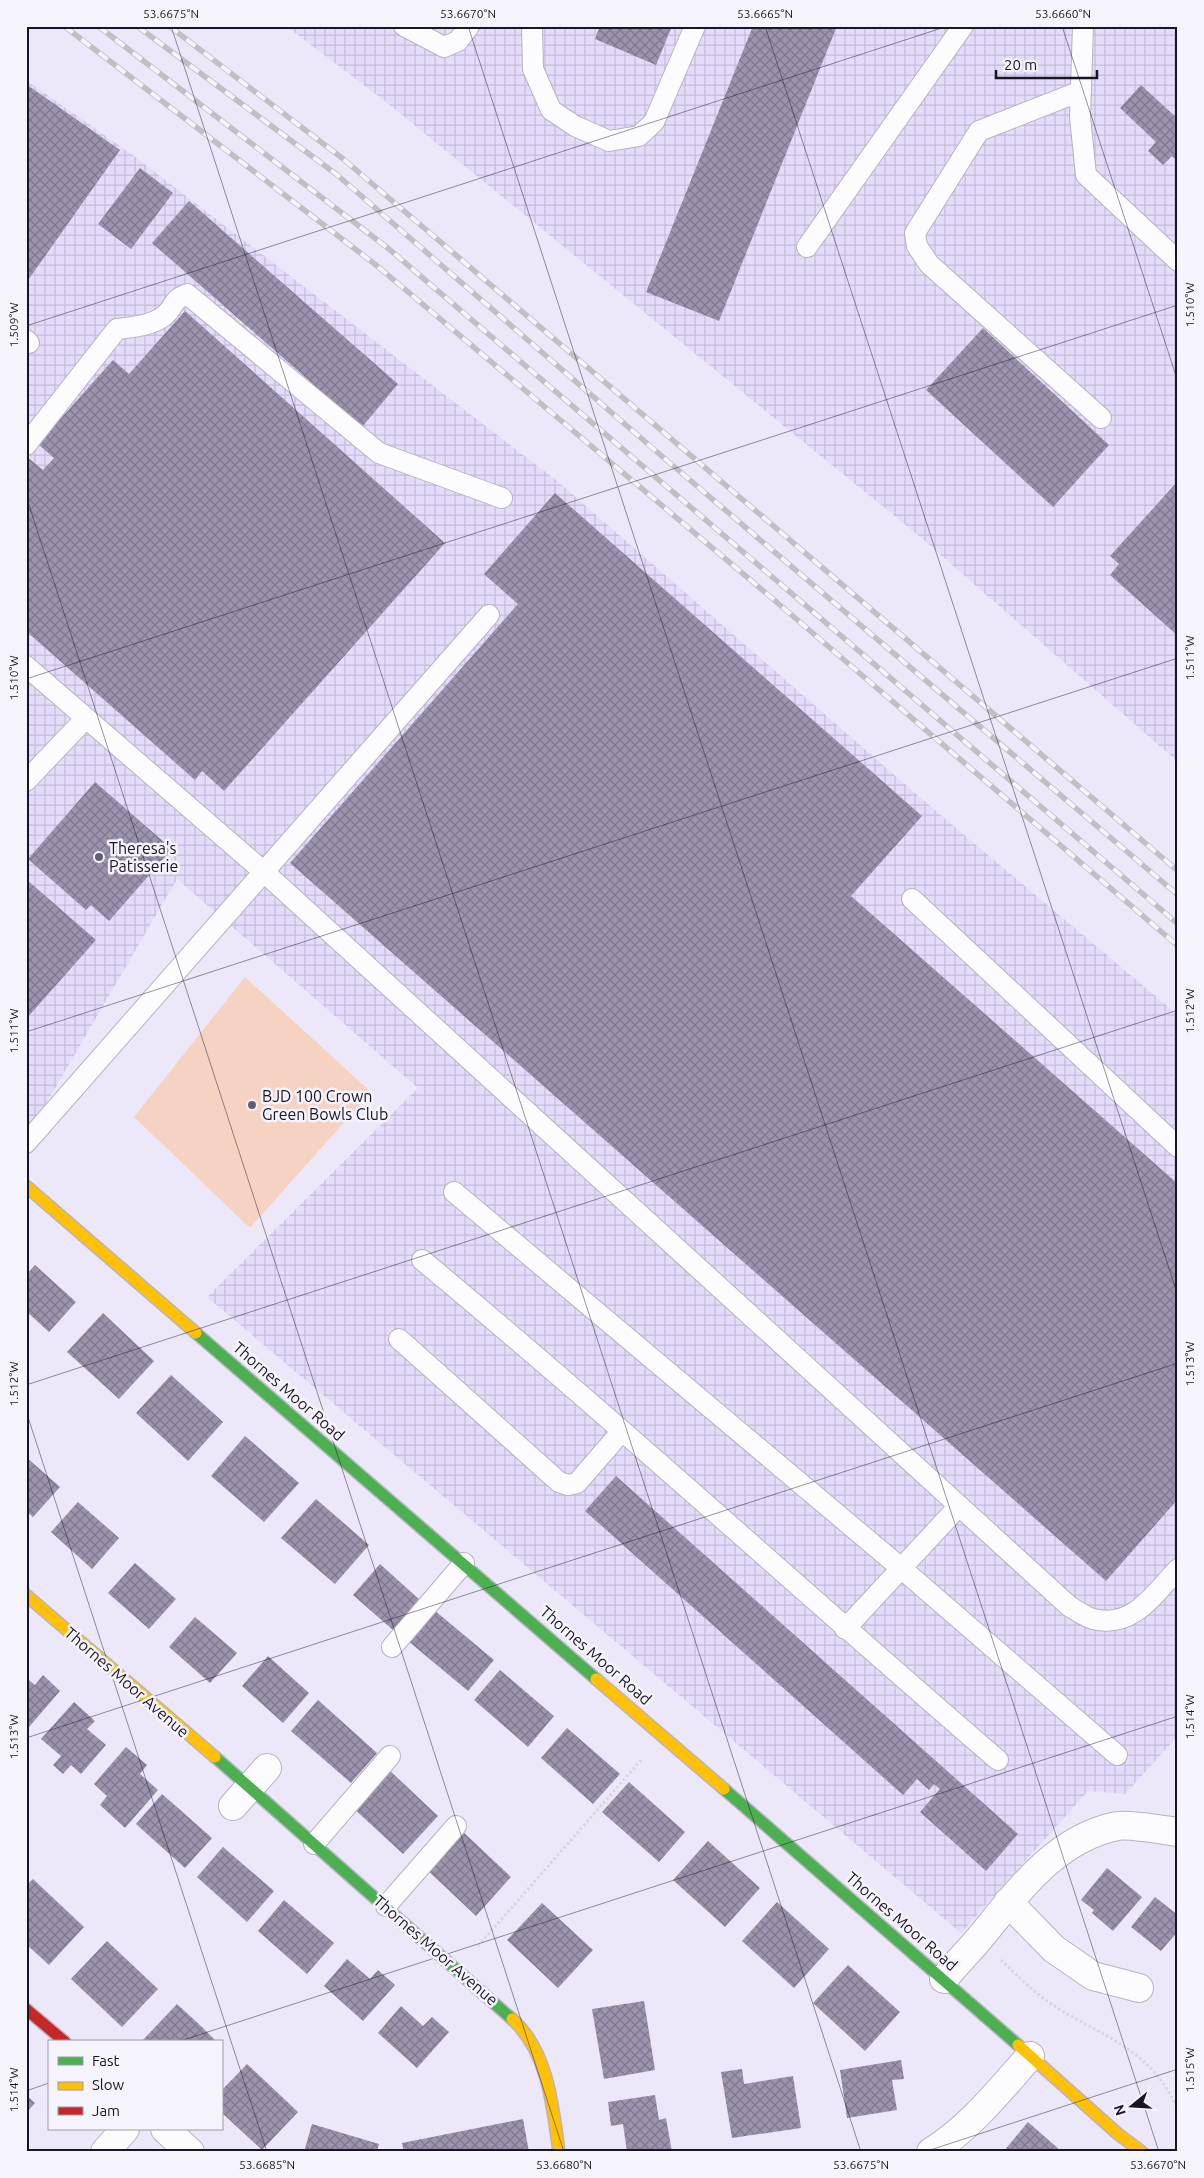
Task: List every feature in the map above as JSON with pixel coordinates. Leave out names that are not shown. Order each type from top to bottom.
[{"type":"street","name":"Thornes Moor Road","points":[[26,1186],[944,1978],[1118,2134],[1142,2152]]},
{"type":"street","name":"Thornes Moor Avenue","points":[[26,1595],[250,1787],[515,2021],[530,2040],[550,2085],[559,2152]]},
{"type":"street","points":[[944,1978],[979,1939],[1008,1902],[1044,1863],[1080,1839],[1119,1826],[1178,1832]]},
{"type":"street","points":[[1008,1902],[1054,1948],[1093,1976],[1139,1988]]},
{"type":"street","points":[[26,2009],[62,2040]]},
{"type":"street","points":[[931,2152],[949,2140],[980,2112],[1030,2056]]},
{"type":"street","points":[[105,2152],[124,2130]]},
{"type":"street","points":[[166,2130],[190,2152]]},
{"type":"lane","points":[[404,26],[444,47],[458,41],[469,26]]},
{"type":"lane","points":[[532,26],[533,69],[551,110],[575,126],[608,141],[639,136],[654,122],[695,26]]},
{"type":"lane","points":[[807,247],[962,26]]},
{"type":"lane","points":[[1083,26],[1080,117],[1086,175],[1178,260]]},
{"type":"lane","points":[[1081,91],[979,132],[915,233],[917,246],[929,264],[1101,418]]},
{"type":"lane","points":[[26,445],[117,329],[140,326],[164,316],[176,298],[187,294],[379,453],[502,498]]},
{"type":"lane","points":[[26,1142],[489,615]]},
{"type":"lane","points":[[26,666],[264,872],[1068,1606],[1092,1619],[1116,1621],[1137,1612],[1178,1568]]},
{"type":"lane","points":[[26,781],[86,718]]},
{"type":"lane","points":[[912,900],[1178,1147]]},
{"type":"lane","points":[[454,1192],[901,1568],[1117,1755]]},
{"type":"lane","points":[[422,1260],[622,1431],[998,1760]]},
{"type":"lane","points":[[399,1339],[560,1482],[568,1485],[578,1483],[622,1431]]},
{"type":"lane","points":[[845,1628],[959,1506]]},
{"type":"lane","points":[[392,1647],[464,1563]]},
{"type":"lane","points":[[314,1844],[390,1756]]},
{"type":"lane","points":[[386,1906],[456,1826]]},
{"type":"path","points":[[458,1969],[663,1735]]},
{"type":"path","points":[[979,1939],[1026,1985],[1058,2009],[1114,2040],[1148,2064],[1166,2086],[1178,2110]]},
{"type":"shaded area","points":[[286,26],[1178,26],[1178,762],[919,536],[386,102]]},
{"type":"shaded area","points":[[26,80],[134,156],[556,480],[930,806],[1178,1015],[1178,1736],[1125,1794],[1088,1791],[961,1933],[207,1297],[418,1088],[177,879],[26,1138]]},
{"type":"shaded area","name":"BJD 100 Crown Green Bowls Club","points":[[245,977],[371,1092],[250,1228],[134,1117]]},
{"type":"building","points":[[600,26],[672,26],[656,65],[595,39]]},
{"type":"building","points":[[753,26],[837,26],[719,321],[646,292]]},
{"type":"building","points":[[26,84],[120,150],[26,283]]},
{"type":"building","points":[[1141,85],[1178,119],[1178,162],[1172,156],[1163,165],[1148,151],[1156,142],[1120,108]]},
{"type":"building","points":[[140,168],[173,193],[131,249],[98,224]]},
{"type":"building","points":[[189,201],[398,384],[362,427],[152,243]]},
{"type":"building","points":[[185,311],[445,543],[224,791],[202,771],[195,780],[26,631],[26,456],[43,470],[54,458],[38,444],[113,360],[129,374]]},
{"type":"building","points":[[983,328],[1109,445],[1053,507],[926,390]]},
{"type":"building","points":[[1178,481],[1178,636],[1110,575],[1119,564],[1110,556]]},
{"type":"building","points":[[555,493],[922,816],[851,896],[1178,1184],[1178,1499],[1106,1581],[290,863],[518,604],[484,574]]},
{"type":"building","points":[[95,782],[172,849],[109,921],[91,905],[86,910],[28,859]]},
{"type":"building","points":[[26,879],[96,940],[26,1019]]},
{"type":"building","points":[[35,1265],[76,1302],[49,1332],[26,1311],[26,1275]]},
{"type":"building","points":[[103,1313],[154,1361],[119,1399],[67,1352]]},
{"type":"building","points":[[171,1375],[223,1422],[188,1461],[136,1413]]},
{"type":"building","points":[[245,1436],[299,1483],[264,1522],[211,1476]]},
{"type":"building","points":[[26,1457],[60,1487],[33,1517],[26,1511]]},
{"type":"building","points":[[616,1476],[1018,1834],[986,1871],[920,1812],[940,1789],[934,1784],[929,1790],[917,1779],[903,1795],[585,1511]]},
{"type":"building","points":[[316,1499],[369,1545],[335,1584],[281,1538]]},
{"type":"building","points":[[78,1502],[119,1538],[92,1569],[51,1532]]},
{"type":"building","points":[[135,1563],[176,1599],[149,1629],[108,1593]]},
{"type":"building","points":[[380,1564],[421,1601],[394,1631],[353,1595]]},
{"type":"building","points":[[434,1610],[494,1660],[468,1691],[408,1641]]},
{"type":"building","points":[[195,1617],[237,1653],[210,1683],[169,1647]]},
{"type":"building","points":[[268,1656],[309,1693],[283,1723],[242,1686]]},
{"type":"building","points":[[500,1670],[554,1716],[528,1747],[474,1700]]},
{"type":"building","points":[[43,1675],[60,1691],[29,1727],[26,1725],[26,1678],[35,1685]]},
{"type":"building","points":[[318,1700],[377,1753],[351,1783],[291,1731]]},
{"type":"building","points":[[74,1702],[95,1721],[87,1729],[106,1745],[81,1774],[71,1765],[63,1774],[53,1765],[61,1756],[41,1739]]},
{"type":"building","points":[[567,1728],[620,1774],[593,1804],[541,1758]]},
{"type":"building","points":[[126,1747],[147,1765],[140,1774],[158,1790],[125,1828],[100,1805],[107,1796],[94,1784]]},
{"type":"building","points":[[387,1768],[438,1816],[403,1854],[351,1806]]},
{"type":"building","points":[[629,1782],[685,1832],[659,1862],[602,1812]]},
{"type":"building","points":[[162,1794],[212,1838],[185,1868],[136,1824]]},
{"type":"building","points":[[460,1829],[511,1877],[476,1916],[424,1867]]},
{"type":"building","points":[[708,1841],[760,1888],[725,1927],[673,1880]]},
{"type":"building","points":[[223,1847],[274,1891],[247,1922],[197,1877]]},
{"type":"building","points":[[1107,1868],[1142,1897],[1113,1931],[1092,1913],[1094,1910],[1081,1900]]},
{"type":"building","points":[[33,1879],[84,1927],[49,1965],[26,1944],[26,1886]]},
{"type":"building","points":[[1155,1897],[1178,1915],[1178,1931],[1161,1951],[1131,1927]]},
{"type":"building","points":[[284,1900],[334,1943],[307,1974],[258,1931]]},
{"type":"building","points":[[777,1902],[829,1949],[794,1988],[742,1941]]},
{"type":"building","points":[[542,1903],[593,1950],[558,1988],[507,1940]]},
{"type":"building","points":[[107,1941],[158,1989],[122,2027],[71,1979]]},
{"type":"building","points":[[347,1959],[370,1979],[378,1970],[395,1985],[363,2021],[324,1986]]},
{"type":"building","points":[[848,1965],[900,2012],[865,2051],[813,2003]]},
{"type":"building","points":[[644,2001],[655,2070],[604,2079],[592,2009]]},
{"type":"building","points":[[177,2004],[215,2040],[143,2040]]},
{"type":"building","points":[[401,2006],[423,2026],[432,2017],[449,2032],[417,2068],[378,2033]]},
{"type":"building","points":[[901,2060],[904,2079],[892,2080],[897,2110],[847,2118],[840,2070]]},
{"type":"building","points":[[247,2064],[298,2112],[262,2150],[222,2113],[222,2090]]},
{"type":"building","points":[[742,2069],[744,2084],[793,2076],[801,2128],[732,2138],[721,2072]]},
{"type":"building","points":[[26,2095],[35,2103],[26,2113]]},
{"type":"building","points":[[655,2095],[659,2120],[666,2118],[672,2152],[627,2152],[623,2124],[611,2126],[608,2102]]},
{"type":"building","points":[[523,2119],[529,2152],[404,2152],[402,2143]]},
{"type":"building","points":[[1028,2122],[1052,2143],[1062,2152],[1003,2152]]},
{"type":"building","points":[[312,2124],[379,2144],[377,2152],[304,2152]]},
{"type":"railway","points":[[64,26],[376,265],[766,593],[1178,946]]},
{"type":"railway","points":[[98,26],[389,249],[1178,924]]},
{"type":"railway","points":[[137,26],[336,174],[664,458],[1178,895]]},
{"type":"railway","points":[[169,26],[342,158],[1178,871]]},
{"type":"traffic: fast","points":[[196,1333],[596,1679]]},
{"type":"traffic: fast","points":[[215,1757],[512,2019]]},
{"type":"traffic: fast","points":[[724,1789],[1018,2045]]},
{"type":"traffic: slow","points":[[26,1186],[196,1333]]},
{"type":"traffic: slow","points":[[26,1595],[215,1757]]},
{"type":"traffic: slow","points":[[596,1679],[724,1789]]},
{"type":"traffic: slow","points":[[512,2019],[534,2047],[541,2063],[551,2099],[559,2152]]},
{"type":"traffic: slow","points":[[1018,2045],[1118,2134],[1142,2152]]},
{"type":"traffic: jam","points":[[26,2009],[63,2040]]},
{"type":"place","name":"Theresa's Patisserie","points":[[99,857]]},
{"type":"place","name":"BJD 100 Crown Green Bowls Club","points":[[252,1105]]}]
